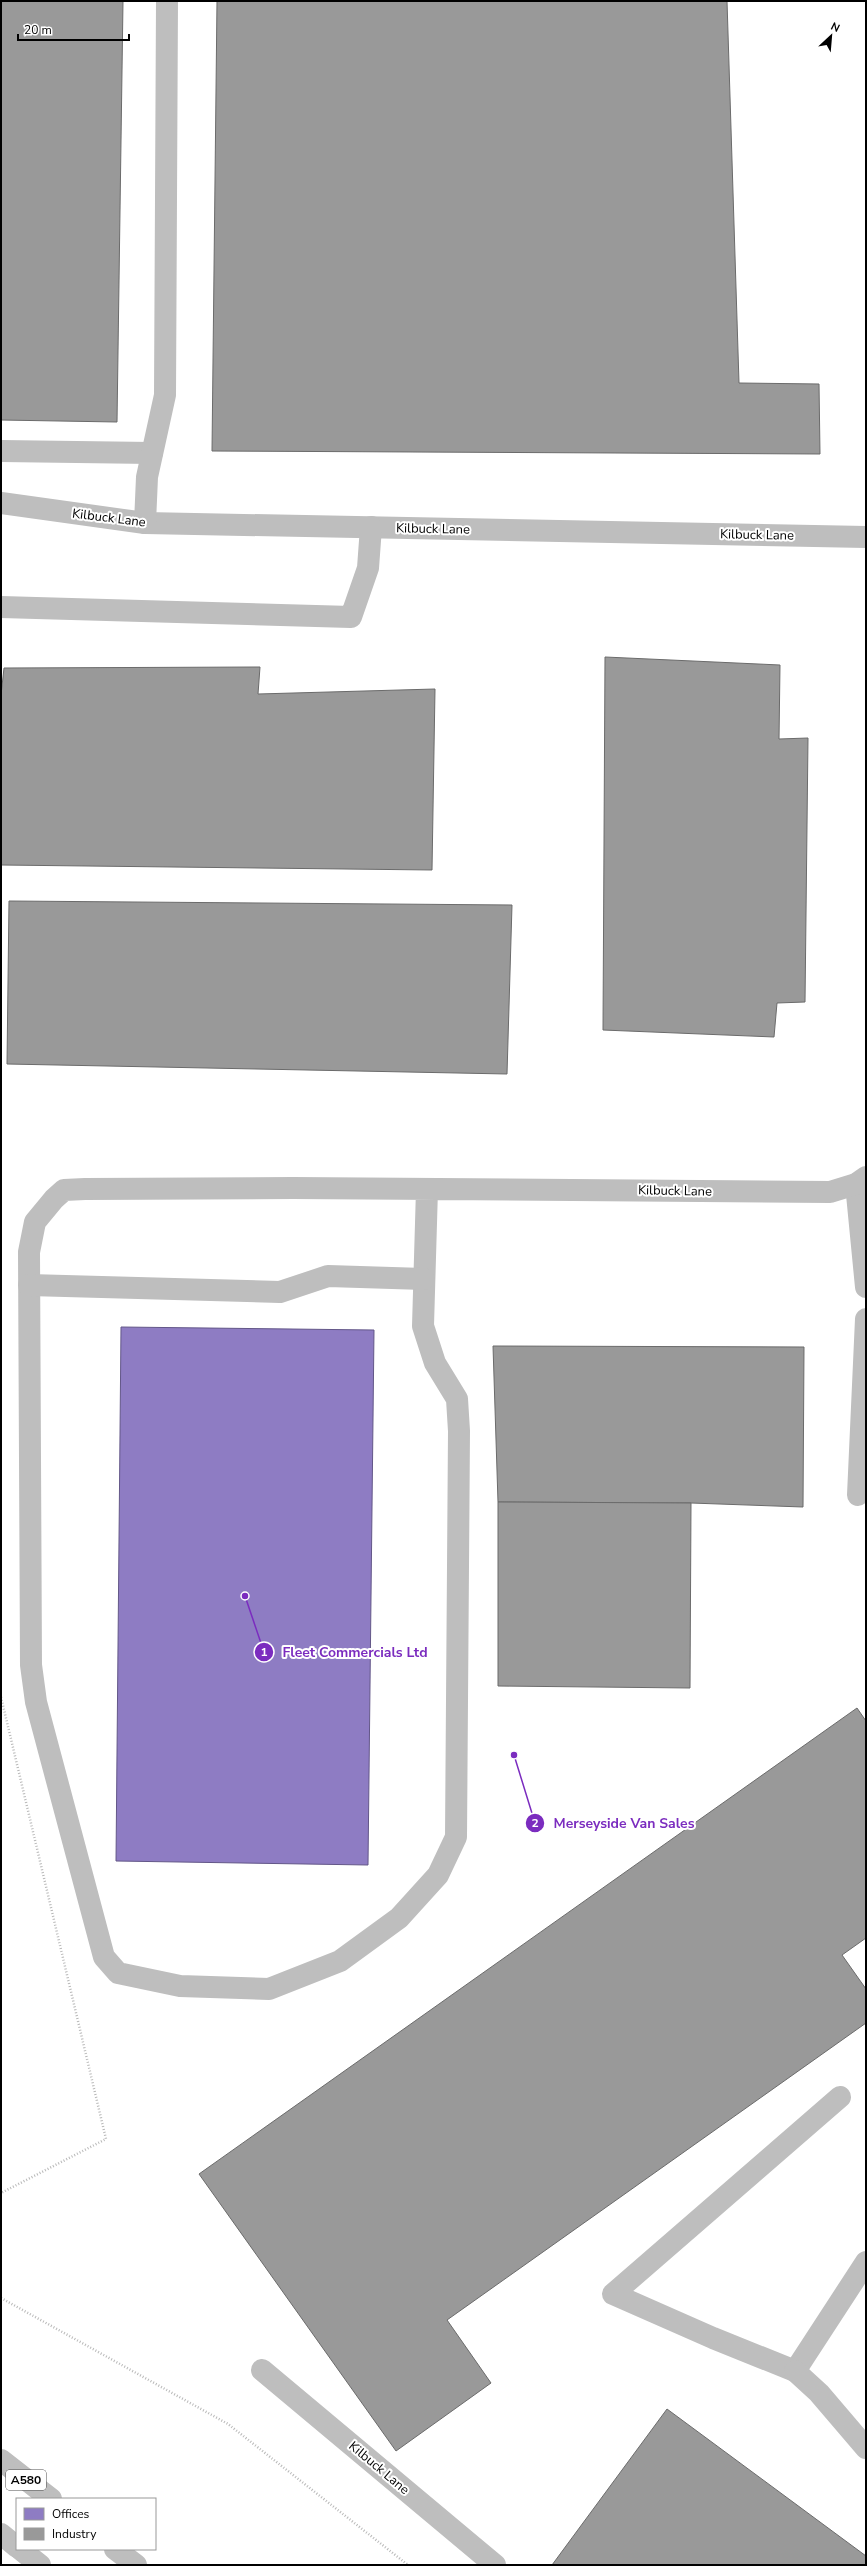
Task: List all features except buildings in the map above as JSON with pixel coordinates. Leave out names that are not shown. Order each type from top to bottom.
[{"type":"main road","points":[[144,523],[147,477],[165,394],[167,1]]},
{"type":"main road","points":[[1,451],[152,453]]},
{"type":"main road","name":"Kilbuck Lane","points":[[1,503],[144,523],[866,537]]},
{"type":"main road","points":[[1,607],[351,617],[368,568],[371,527]]},
{"type":"main road","points":[[861,1180],[866,1287]]},
{"type":"main road","name":"Kilbuck Lane","points":[[426,1189],[423,1326],[435,1363],[456,1399],[459,1431],[456,1837],[438,1875],[399,1918],[340,1961],[269,1989],[180,1986],[118,1974],[104,1957],[36,1702],[31,1666],[29,1252],[34,1222],[64,1190],[143,1188],[481,1189],[830,1192],[861,1180]]},
{"type":"main road","points":[[29,1285],[280,1292],[328,1276],[424,1279]]},
{"type":"main road","points":[[858,1495],[866,1319]]},
{"type":"main road","points":[[840,2097],[613,2294],[713,2338],[795,2370],[819,2393],[866,2448]]},
{"type":"main road","points":[[795,2370],[866,2262]]},
{"type":"main road","name":"Kilbuck Lane","points":[[262,2370],[496,2565]]},
{"type":"main road","name":"A580","points":[[1,2460],[50,2498]]},
{"type":"main road","points":[[1,2534],[16,2546]]},
{"type":"main road","points":[[21,2550],[40,2565]]},
{"type":"main road","points":[[116,2550],[136,2565]]},
{"type":"path","points":[[1,1698],[106,2139],[1,2193]]},
{"type":"path","points":[[1,2298],[228,2424],[408,2565]]},
{"type":"place","name":"Fleet Commercials Ltd","points":[[245,1596]]},
{"type":"place","name":"Merseyside Van Sales","points":[[514,1755]]}]
